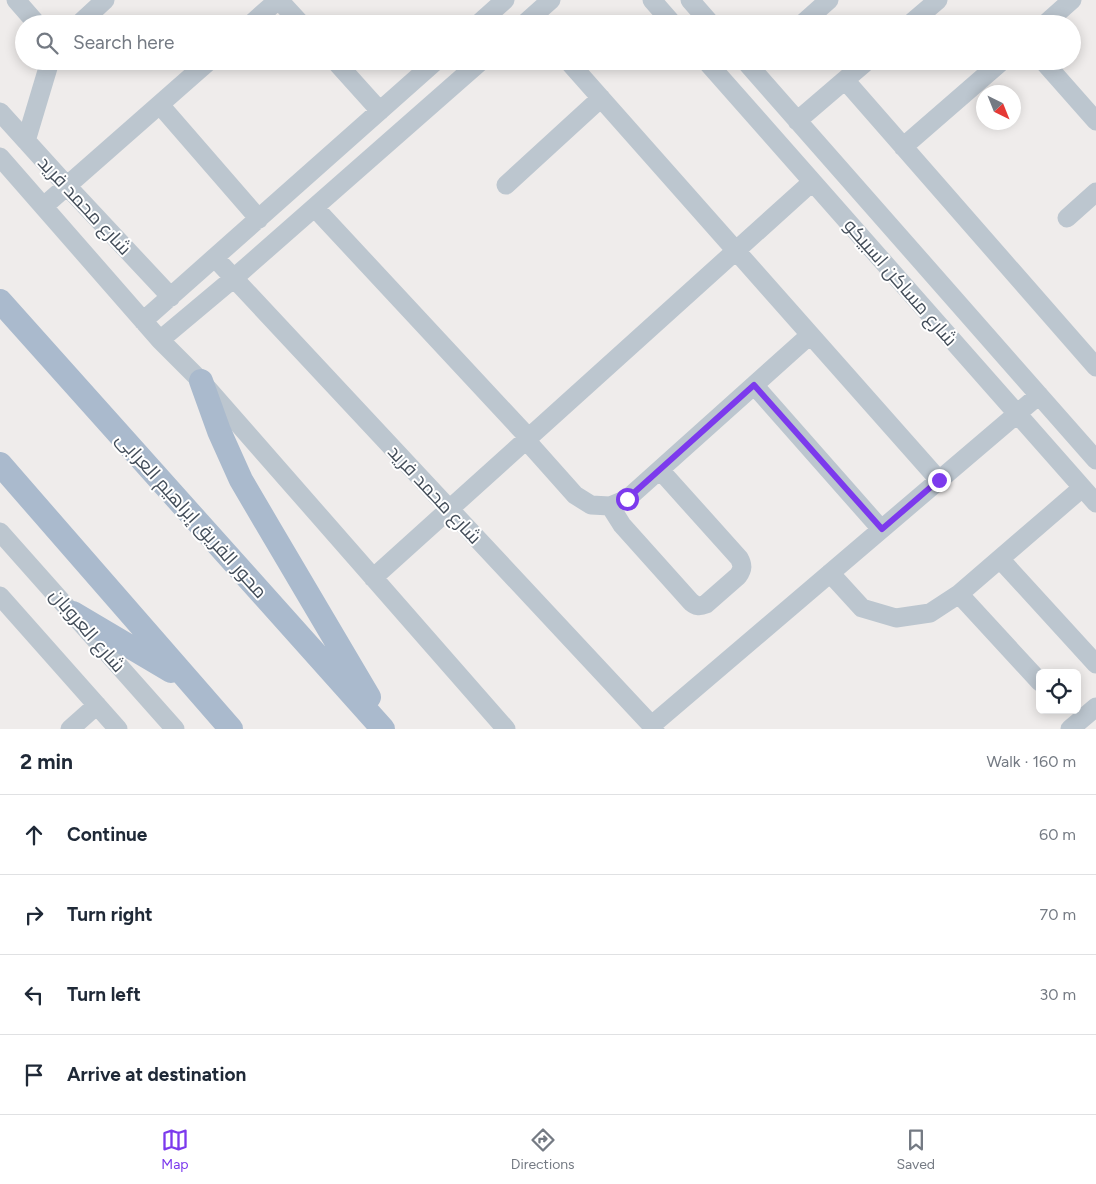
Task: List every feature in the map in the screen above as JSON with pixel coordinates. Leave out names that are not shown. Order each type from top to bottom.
[{"type":"main road","name":"محور الفريق إبراهيم العرابى","points":[[0,301],[383,729]]},
{"type":"main road","points":[[201,381],[219,431],[241,480],[388,729]]},
{"type":"main road","points":[[0,464],[231,729]]},
{"type":"main road","points":[[73,613],[190,683]]},
{"type":"street","points":[[16,0],[29,15]]},
{"type":"street","points":[[89,15],[105,0]]},
{"type":"street","points":[[262,15],[279,0],[293,15]]},
{"type":"street","points":[[537,15],[551,0]]},
{"type":"street","points":[[652,0],[665,15]]},
{"type":"street","points":[[690,0],[704,15]]},
{"type":"street","points":[[812,15],[829,0]]},
{"type":"street","points":[[920,15],[938,0]]},
{"type":"street","points":[[1055,15],[1072,0]]},
{"type":"street","points":[[486,15],[497,2]]},
{"type":"street","points":[[26,141],[47,70]]},
{"type":"street","points":[[44,206],[199,70]]},
{"type":"street","points":[[343,70],[380,111]]},
{"type":"street","points":[[143,321],[426,70]]},
{"type":"street","points":[[160,340],[315,208],[471,70]]},
{"type":"street","points":[[576,70],[939,480]]},
{"type":"street","name":"شارع مساكن اسبيكو","points":[[714,70],[1096,503]]},
{"type":"street","name":"شارع مساكن اسبيكو","points":[[757,70],[797,121],[1096,460]]},
{"type":"street","points":[[797,121],[857,70]]},
{"type":"street","points":[[903,147],[992,70]]},
{"type":"street","points":[[1051,70],[1096,121]]},
{"type":"street","points":[[845,80],[1096,367]]},
{"type":"street","points":[[506,185],[601,98]]},
{"type":"street","points":[[160,104],[259,219]]},
{"type":"street","name":"شارع محمد فريد","points":[[0,112],[171,297]]},
{"type":"street","points":[[0,157],[160,340],[201,381],[506,729]]},
{"type":"street","points":[[373,578],[812,182]]},
{"type":"street","points":[[1066,218],[1096,192]]},
{"type":"street","points":[[315,208],[528,439],[575,495],[591,505],[610,506],[627,499],[810,335]]},
{"type":"street","name":"شارع محمد فريد","points":[[215,258],[653,727]]},
{"type":"street","points":[[754,385],[882,529]]},
{"type":"street","points":[[653,727],[1039,395]]},
{"type":"street","points":[[610,506],[622,525],[691,602],[695,606],[706,604],[738,576],[742,570],[742,563],[660,470]]},
{"type":"street","points":[[830,573],[862,608],[896,618],[930,613],[959,594],[1082,488]]},
{"type":"street","name":"شارع العروبان","points":[[0,532],[175,729]]},
{"type":"street","points":[[1000,559],[1096,664]]},
{"type":"street","points":[[959,594],[1036,678]]},
{"type":"street","points":[[0,596],[118,729]]},
{"type":"street","points":[[70,729],[97,705]]},
{"type":"street","points":[[1071,721],[1096,707]]},
{"type":"route","points":[[627,499],[754,385],[882,529],[939,480]]}]
